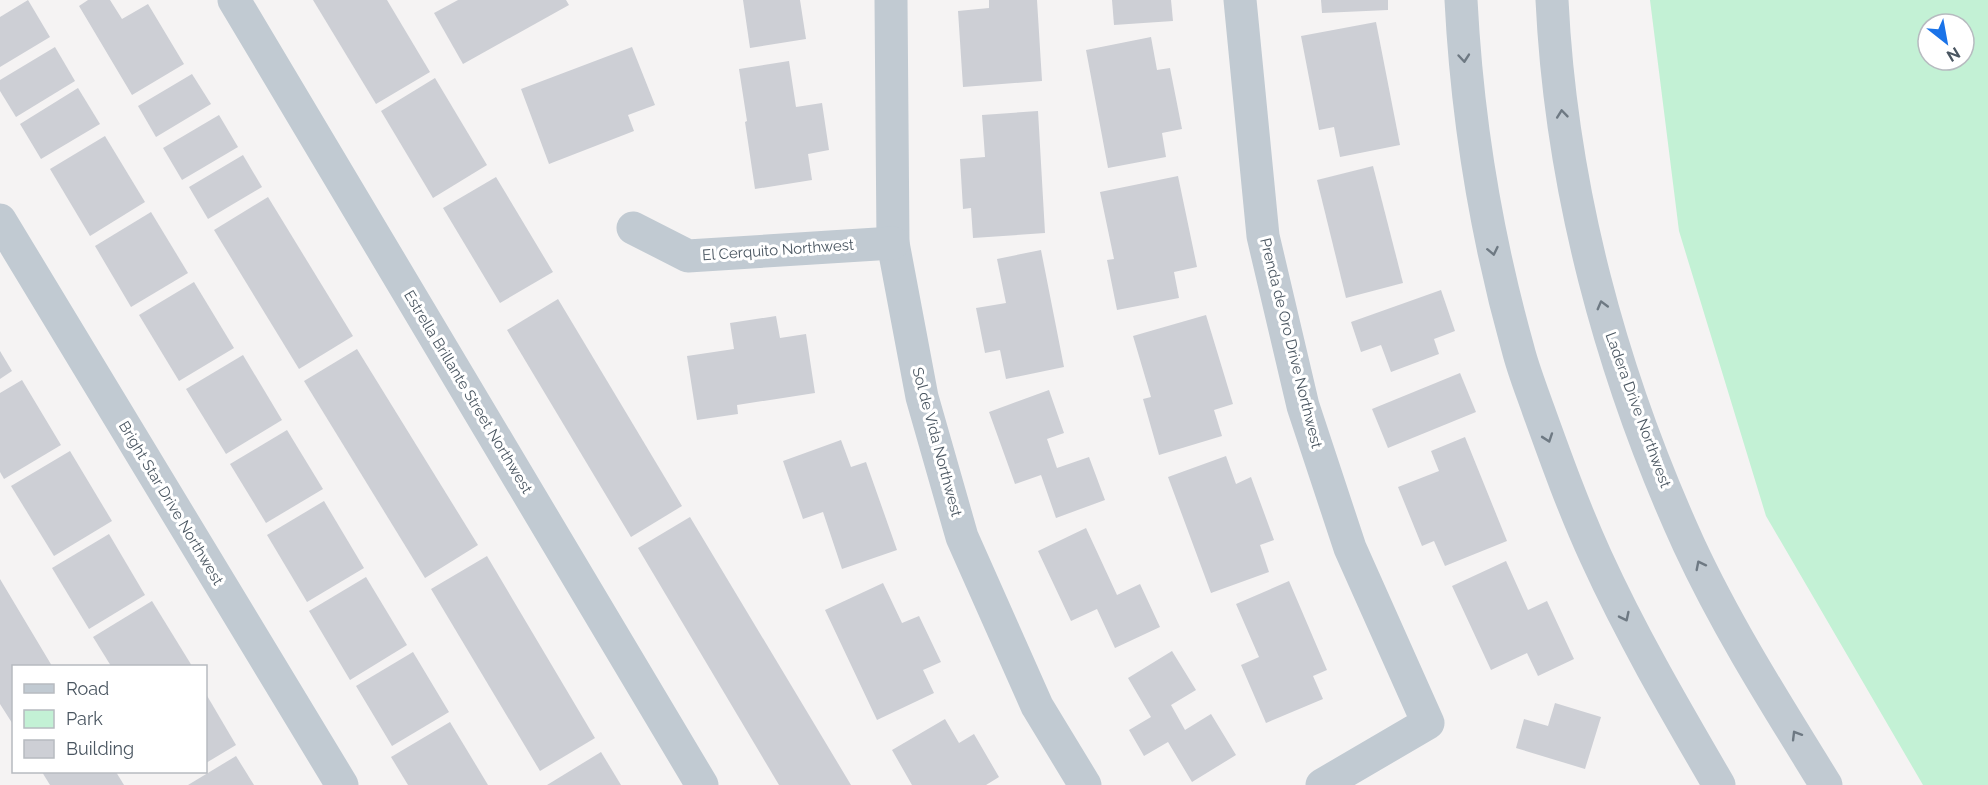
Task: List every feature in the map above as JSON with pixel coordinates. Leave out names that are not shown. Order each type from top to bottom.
[{"type":"street","name":"Estrella Brillante Street Northwest","points":[[234,0],[702,785]]},
{"type":"street","name":"Sol de Vida Northwest","points":[[891,0],[893,243],[922,397],[962,537],[1037,706],[1085,785]]},
{"type":"street","name":"Prenda de Oro Drive Northwest","points":[[1240,0],[1263,236],[1304,406],[1350,548],[1428,723],[1322,785]]},
{"type":"street","points":[[1461,0],[1464,58],[1476,156],[1493,252],[1518,351],[1555,458],[1596,557],[1644,654],[1719,785]]},
{"type":"street","name":"Ladera Drive Northwest","points":[[1552,0],[1553,32],[1565,136],[1583,232],[1613,343],[1645,439],[1690,546],[1739,643],[1816,782]]},
{"type":"street","name":"Bright Star Drive Northwest","points":[[0,220],[342,785]]},
{"type":"street","name":"El Cerquito Northwest","points":[[633,228],[688,256],[893,243]]},
{"type":"green space","points":[[1650,0],[1988,0],[1988,785],[1923,785],[1766,516],[1679,231]]},
{"type":"building","points":[[28,0],[50,37],[0,67],[0,17]]},
{"type":"building","points":[[88,0],[110,0],[122,19],[148,4],[184,64],[132,95],[79,6]]},
{"type":"building","points":[[313,0],[387,0],[430,72],[376,104]]},
{"type":"building","points":[[458,0],[566,0],[569,5],[463,64],[434,13]]},
{"type":"building","points":[[743,0],[800,0],[806,39],[750,48]]},
{"type":"building","points":[[989,0],[1037,0],[1042,81],[963,87],[958,11],[989,8]]},
{"type":"building","points":[[1112,0],[1171,0],[1173,21],[1114,25]]},
{"type":"building","points":[[1321,0],[1388,0],[1388,10],[1322,13]]},
{"type":"building","points":[[1376,22],[1400,145],[1340,157],[1334,127],[1319,130],[1301,36]]},
{"type":"building","points":[[1151,37],[1157,70],[1170,68],[1182,129],[1162,133],[1166,157],[1108,168],[1086,50]]},
{"type":"building","points":[[55,47],[75,81],[16,117],[0,91],[0,80]]},
{"type":"building","points":[[632,47],[655,105],[628,115],[634,131],[549,164],[521,89]]},
{"type":"building","points":[[789,61],[796,107],[822,103],[829,150],[808,154],[812,180],[755,189],[739,69]]},
{"type":"building","points":[[192,74],[211,104],[156,137],[138,106]]},
{"type":"building","points":[[435,78],[487,165],[433,198],[381,111]]},
{"type":"building","points":[[78,88],[100,124],[41,159],[20,124]]},
{"type":"building","points":[[1038,111],[1045,233],[973,238],[971,208],[963,209],[960,159],[985,157],[982,115]]},
{"type":"building","points":[[219,115],[238,147],[182,180],[163,148]]},
{"type":"building","points":[[105,136],[145,202],[90,236],[50,169]]},
{"type":"building","points":[[243,155],[262,187],[208,219],[189,187]]},
{"type":"building","points":[[1373,166],[1403,283],[1346,298],[1317,180]]},
{"type":"building","points":[[1178,176],[1197,267],[1174,272],[1179,298],[1117,310],[1107,260],[1114,259],[1100,192]]},
{"type":"building","points":[[496,177],[553,272],[500,303],[443,208]]},
{"type":"building","points":[[268,197],[353,336],[299,369],[214,230]]},
{"type":"building","points":[[151,212],[188,273],[131,307],[95,246]]},
{"type":"building","points":[[1041,250],[1064,367],[1006,379],[1000,350],[985,353],[976,308],[1006,303],[997,259]]},
{"type":"building","points":[[194,282],[234,348],[179,381],[139,315]]},
{"type":"building","points":[[1441,290],[1455,331],[1434,339],[1439,354],[1391,372],[1381,345],[1361,352],[1351,322]]},
{"type":"building","points":[[558,299],[682,506],[631,537],[507,330]]},
{"type":"building","points":[[1206,315],[1233,404],[1214,410],[1222,436],[1159,455],[1143,399],[1151,397],[1133,336]]},
{"type":"building","points":[[776,316],[780,338],[806,334],[815,393],[737,405],[738,414],[697,420],[687,356],[734,349],[730,323]]},
{"type":"building","points":[[357,349],[478,545],[425,578],[304,381]]},
{"type":"building","points":[[0,351],[12,371],[0,379]]},
{"type":"building","points":[[243,355],[282,420],[226,454],[186,389]]},
{"type":"building","points":[[1460,373],[1476,412],[1388,448],[1372,409]]},
{"type":"building","points":[[22,380],[61,445],[4,479],[0,472],[0,393]]},
{"type":"building","points":[[1049,390],[1064,433],[1047,439],[1057,468],[1089,457],[1105,500],[1056,518],[1041,475],[1015,484],[989,412]]},
{"type":"building","points":[[287,430],[323,489],[266,523],[230,464]]},
{"type":"building","points":[[1465,437],[1507,541],[1445,566],[1434,541],[1422,546],[1398,487],[1439,471],[1431,451]]},
{"type":"building","points":[[841,440],[851,467],[866,462],[897,550],[842,569],[823,512],[803,519],[783,461]]},
{"type":"building","points":[[70,451],[112,521],[54,556],[11,486]]},
{"type":"building","points":[[1226,456],[1236,484],[1251,477],[1274,540],[1260,545],[1269,572],[1211,593],[1168,477]]},
{"type":"building","points":[[324,501],[364,568],[307,602],[267,535]]},
{"type":"building","points":[[690,517],[851,785],[779,785],[638,548]]},
{"type":"building","points":[[1086,528],[1117,595],[1140,584],[1160,627],[1115,648],[1097,609],[1071,621],[1038,551]]},
{"type":"building","points":[[109,534],[145,595],[89,629],[52,568]]},
{"type":"building","points":[[487,556],[595,738],[540,771],[431,589]]},
{"type":"building","points":[[1506,561],[1528,610],[1547,601],[1574,659],[1538,676],[1527,653],[1491,670],[1452,586]]},
{"type":"building","points":[[366,577],[407,645],[350,680],[309,611]]},
{"type":"building","points":[[0,579],[51,665],[12,665],[12,723],[0,704]]},
{"type":"building","points":[[1289,581],[1327,670],[1313,676],[1323,699],[1266,723],[1241,665],[1259,657],[1236,604]]},
{"type":"building","points":[[883,583],[902,623],[919,616],[941,662],[923,670],[934,693],[877,720],[825,610]]},
{"type":"building","points":[[152,601],[191,665],[110,665],[93,637]]},
{"type":"building","points":[[1172,651],[1196,690],[1171,705],[1185,730],[1211,714],[1236,755],[1192,782],[1168,742],[1144,756],[1129,730],[1151,717],[1128,678]]},
{"type":"building","points":[[413,652],[449,712],[392,746],[356,686]]},
{"type":"building","points":[[207,696],[236,745],[207,762]]},
{"type":"building","points":[[1555,703],[1601,717],[1585,769],[1516,748],[1524,719],[1548,726]]},
{"type":"building","points":[[945,719],[959,743],[974,734],[999,777],[986,785],[912,785],[892,750]]},
{"type":"building","points":[[450,722],[488,785],[408,785],[391,757]]},
{"type":"building","points":[[601,752],[621,785],[547,785]]},
{"type":"building","points":[[236,756],[254,785],[188,785]]},
{"type":"building","points":[[43,773],[117,773],[124,785],[50,785]]}]
